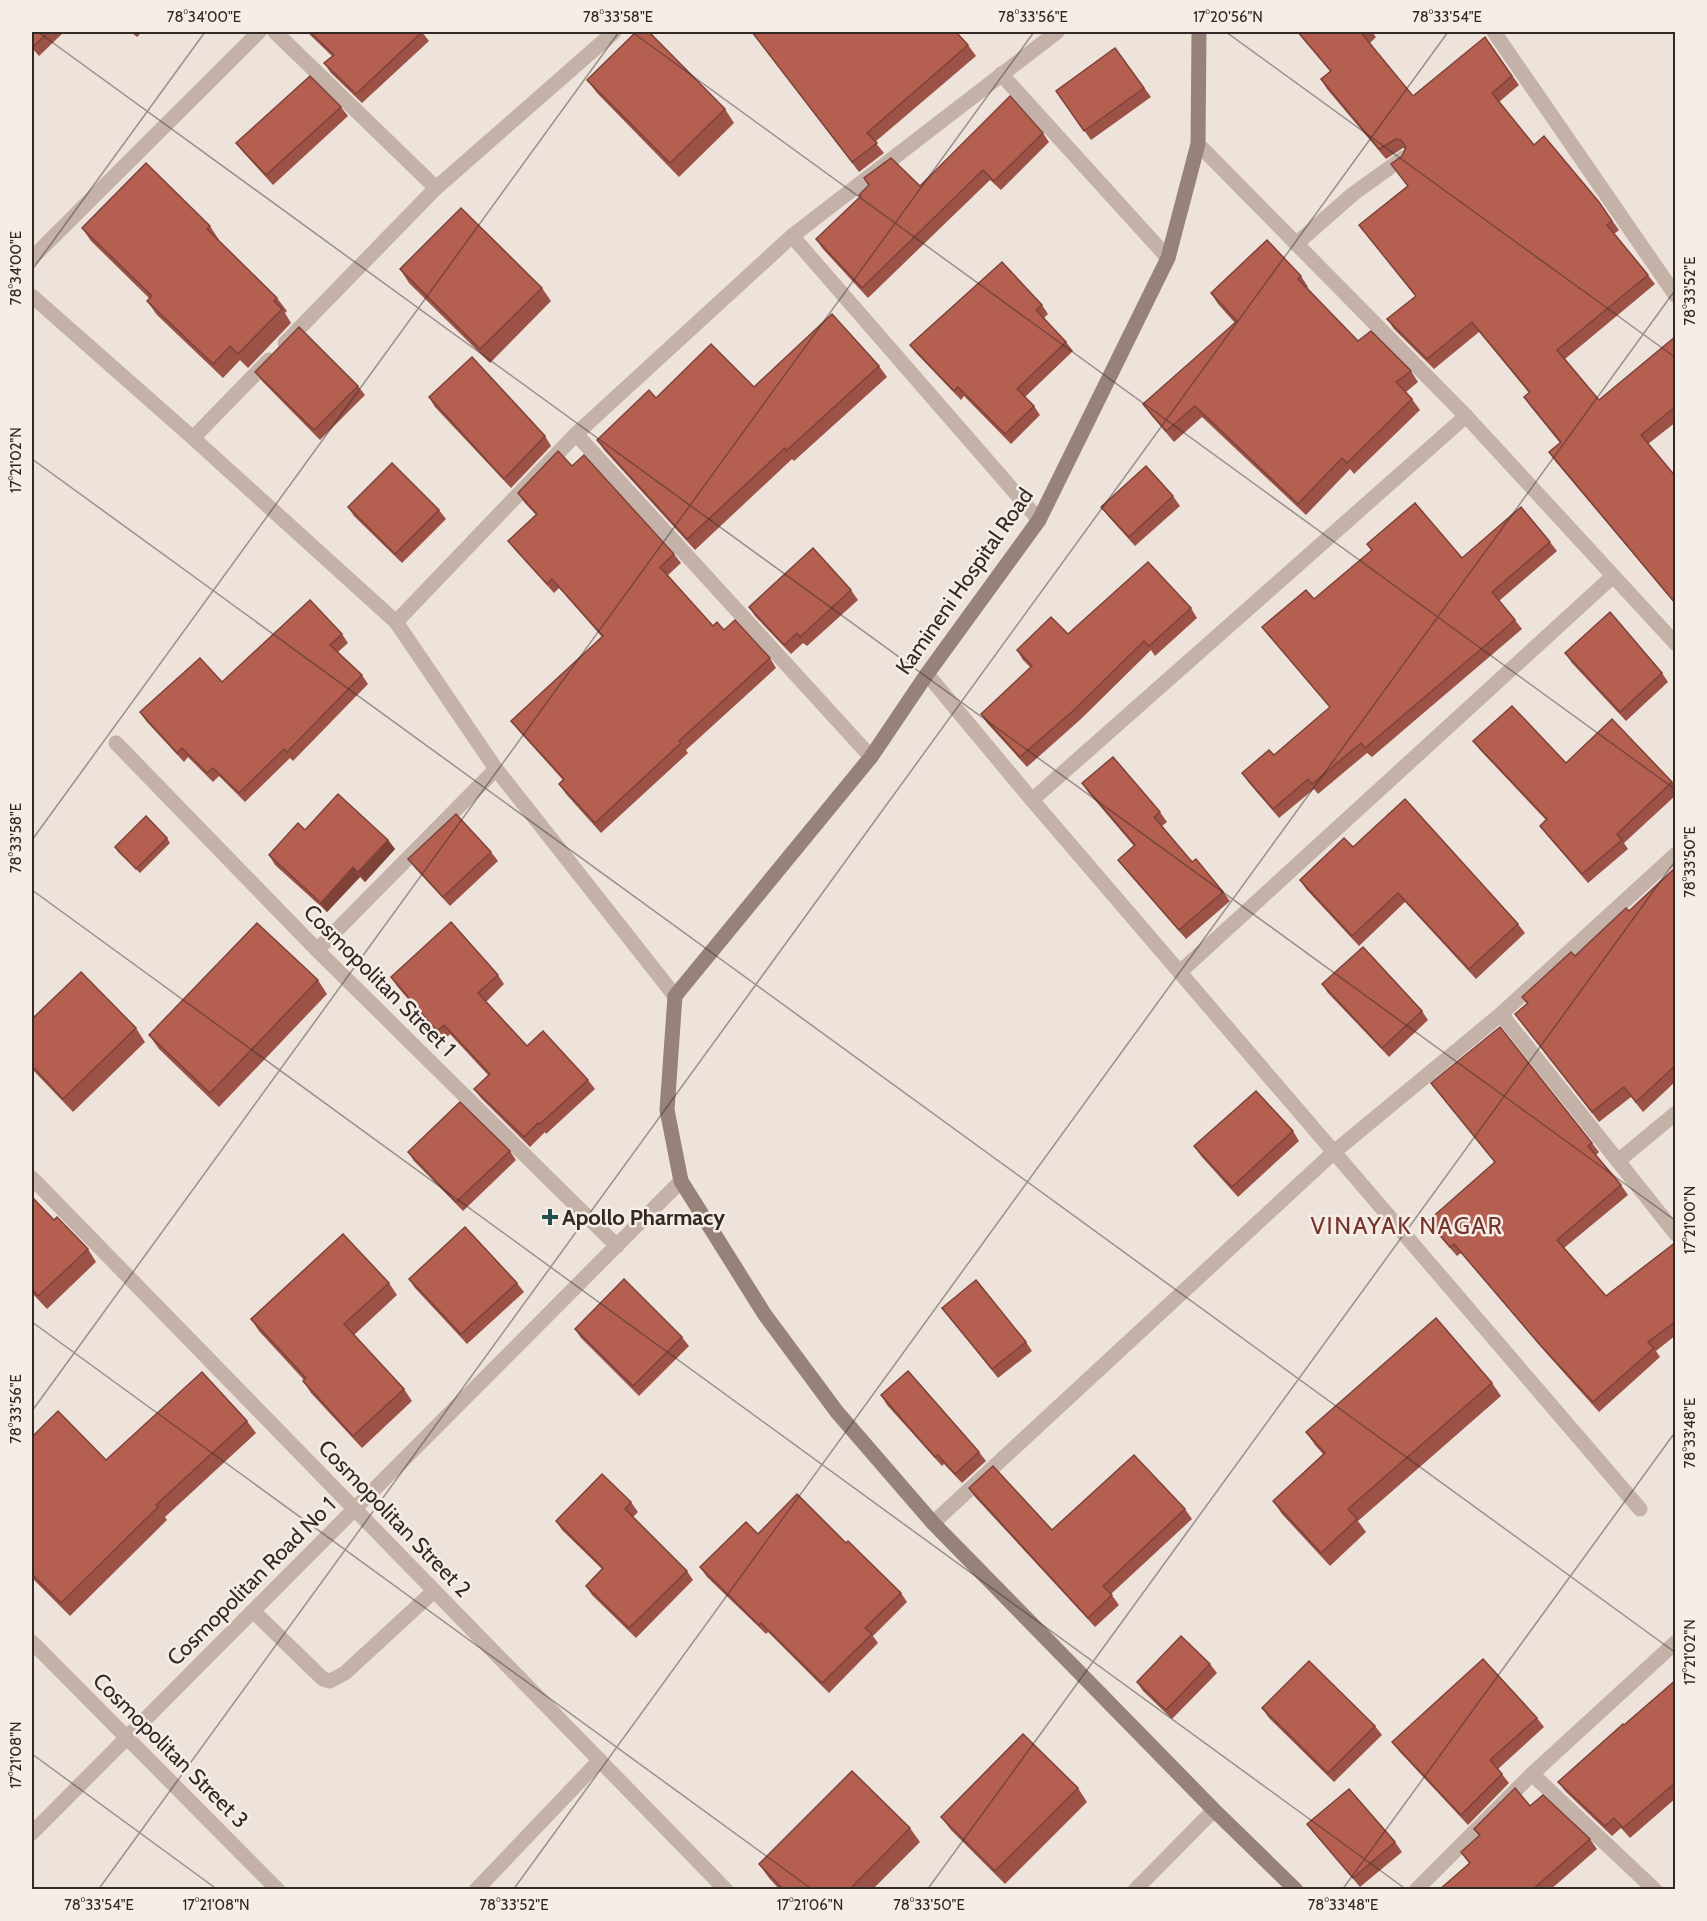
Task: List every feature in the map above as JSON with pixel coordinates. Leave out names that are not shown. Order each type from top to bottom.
[{"type":"street","points":[[32,258],[259,32]]},
{"type":"street","points":[[275,32],[436,188]]},
{"type":"street","points":[[193,438],[436,188],[614,32]]},
{"type":"street","points":[[396,622],[576,434],[792,236],[1057,32]]},
{"type":"street","name":"Kamineni Hospital Road","points":[[675,996],[871,757],[927,674],[1039,520],[1168,258],[1198,144],[1198,32]]},
{"type":"street","points":[[1494,32],[1676,297]]},
{"type":"street","points":[[1001,74],[1168,258]]},
{"type":"street","points":[[1198,144],[1466,416],[1676,644]]},
{"type":"street","points":[[1296,244],[1353,194],[1403,158]]},
{"type":"street","points":[[792,236],[1039,520]]},
{"type":"street","points":[[32,296],[396,622],[496,769],[675,996],[667,1110],[681,1181],[765,1315],[837,1412],[933,1523],[1214,1810],[1296,1890]]},
{"type":"street","points":[[1032,800],[1466,416]]},
{"type":"street","points":[[576,434],[871,757]]},
{"type":"street","points":[[1180,972],[1612,577]]},
{"type":"street","points":[[927,674],[1032,800],[1640,1509]]},
{"type":"street","name":"Cosmopolitan Street 1","points":[[116,743],[317,950],[616,1246]]},
{"type":"street","points":[[317,950],[496,769]]},
{"type":"street","points":[[933,1523],[1334,1152],[1501,1014],[1676,854]]},
{"type":"street","points":[[1501,1014],[1676,1234]]},
{"type":"street","points":[[1618,1161],[1676,1113]]},
{"type":"street","name":"Cosmopolitan Street 2","points":[[32,1178],[726,1890]]},
{"type":"street","name":"Cosmopolitan Road No 1","points":[[32,1833],[681,1181]]},
{"type":"street","points":[[253,1611],[323,1679],[330,1682],[345,1673],[434,1591]]},
{"type":"street","name":"Cosmopolitan Street 3","points":[[32,1642],[278,1890]]},
{"type":"street","points":[[1416,1890],[1532,1774],[1676,1642]]},
{"type":"street","points":[[476,1890],[600,1760]]},
{"type":"street","points":[[1532,1774],[1655,1890]]},
{"type":"street","points":[[1135,1890],[1214,1810]]},
{"type":"building","points":[[32,32],[48,32],[33,47]]},
{"type":"building","points":[[310,32],[422,32],[356,94],[324,63],[334,55]]},
{"type":"building","points":[[636,32],[649,32],[725,109],[670,163],[587,80]]},
{"type":"building","points":[[752,32],[956,32],[968,45],[867,133],[877,143],[852,162]]},
{"type":"building","points":[[1298,32],[1365,32],[1362,34],[1413,96],[1485,37],[1512,76],[1492,93],[1534,145],[1544,136],[1599,202],[1612,221],[1607,225],[1648,275],[1557,350],[1599,400],[1676,336],[1676,406],[1641,435],[1676,477],[1676,604],[1549,452],[1561,442],[1524,397],[1530,392],[1472,322],[1427,359],[1387,319],[1416,296],[1359,225],[1408,186],[1391,164],[1402,156],[1406,147],[1401,140],[1396,139],[1379,149],[1321,79],[1331,71]]},
{"type":"building","points":[[1115,48],[1144,88],[1084,131],[1056,91]]},
{"type":"building","points":[[310,76],[341,107],[266,175],[236,143]]},
{"type":"building","points":[[1010,96],[1043,133],[994,181],[983,170],[862,288],[816,239],[861,196],[859,195],[869,185],[864,178],[891,158],[920,186]]},
{"type":"building","points":[[146,163],[210,226],[207,229],[277,298],[274,301],[282,309],[238,354],[230,346],[213,364],[147,301],[152,296],[82,228]]},
{"type":"building","points":[[461,208],[542,288],[480,349],[400,269]]},
{"type":"building","points":[[1267,240],[1301,276],[1298,279],[1358,341],[1371,331],[1411,371],[1396,382],[1412,399],[1347,463],[1342,458],[1298,504],[1195,406],[1166,431],[1143,404],[1237,321],[1211,293]]},
{"type":"building","points":[[1002,262],[1042,305],[1036,310],[1066,342],[1017,389],[1034,406],[1005,434],[958,387],[954,391],[910,345]]},
{"type":"building","points":[[832,314],[879,366],[786,451],[785,448],[687,539],[597,440],[649,390],[656,398],[711,344],[754,387]]},
{"type":"building","points":[[299,327],[358,386],[314,430],[255,372]]},
{"type":"building","points":[[472,357],[545,436],[504,479],[429,397]]},
{"type":"building","points":[[558,451],[572,466],[584,455],[674,554],[660,567],[713,626],[717,622],[724,630],[735,620],[770,658],[679,741],[681,743],[595,823],[559,784],[564,779],[511,721],[603,636],[552,579],[547,584],[508,541],[537,514],[518,493]]},
{"type":"building","points":[[392,463],[439,510],[395,554],[348,507]]},
{"type":"building","points":[[1146,466],[1173,496],[1129,537],[1101,507]]},
{"type":"building","points":[[1415,503],[1462,558],[1521,507],[1550,542],[1492,592],[1515,620],[1365,748],[1361,743],[1312,784],[1308,779],[1273,809],[1242,773],[1269,750],[1274,755],[1330,707],[1262,627],[1306,590],[1314,599],[1372,550],[1367,544]]},
{"type":"building","points":[[813,548],[851,590],[800,637],[797,633],[784,645],[749,607]]},
{"type":"building","points":[[1148,562],[1191,608],[1149,646],[1144,641],[1074,710],[1020,757],[981,714],[1032,666],[1017,650],[1051,617],[1068,634]]},
{"type":"building","points":[[310,600],[342,634],[330,645],[362,675],[287,752],[284,749],[239,793],[213,768],[207,773],[182,748],[177,753],[140,712],[200,658],[222,682]]},
{"type":"building","points":[[1610,612],[1662,673],[1620,712],[1565,653]]},
{"type":"building","points":[[1512,706],[1566,763],[1612,719],[1672,782],[1617,834],[1622,840],[1582,874],[1540,826],[1547,819],[1473,741]]},
{"type":"building","points":[[1113,757],[1160,812],[1154,817],[1192,862],[1196,859],[1223,892],[1179,930],[1118,860],[1135,845],[1082,783]]},
{"type":"building","points":[[338,794],[388,840],[358,872],[353,867],[321,903],[269,855],[298,823],[305,830]]},
{"type":"building","points":[[1405,799],[1518,924],[1469,969],[1398,893],[1352,936],[1300,880],[1344,838],[1353,847]]},
{"type":"building","points":[[456,814],[491,852],[443,897],[408,859]]},
{"type":"building","points":[[146,816],[167,838],[136,869],[115,847]]},
{"type":"building","points":[[1676,867],[1676,1065],[1636,1102],[1624,1087],[1592,1112],[1515,1014],[1528,1003],[1522,997],[1571,952],[1575,956],[1626,908],[1629,911]]},
{"type":"building","points":[[451,922],[498,975],[478,993],[527,1046],[543,1031],[588,1080],[524,1137],[474,1089],[490,1074],[444,1025],[437,1031],[391,977]]},
{"type":"building","points":[[257,923],[318,980],[210,1093],[149,1035]]},
{"type":"building","points":[[1363,947],[1422,1011],[1382,1048],[1322,984]]},
{"type":"building","points":[[81,972],[136,1028],[63,1099],[32,1066],[32,1019]]},
{"type":"building","points":[[1500,1027],[1592,1143],[1588,1146],[1621,1185],[1557,1240],[1606,1296],[1676,1242],[1676,1321],[1648,1342],[1654,1348],[1593,1402],[1541,1346],[1454,1244],[1450,1247],[1428,1221],[1495,1162],[1431,1083]]},
{"type":"building","points":[[1256,1091],[1293,1131],[1232,1187],[1194,1146]]},
{"type":"building","points":[[460,1102],[510,1151],[456,1202],[408,1152]]},
{"type":"building","points":[[32,1197],[54,1220],[57,1217],[88,1249],[38,1296],[32,1289]]},
{"type":"building","points":[[465,1227],[517,1283],[461,1334],[409,1279]]},
{"type":"building","points":[[343,1234],[389,1283],[344,1324],[404,1389],[353,1436],[303,1381],[306,1378],[251,1319]]},
{"type":"building","points":[[624,1279],[682,1337],[633,1386],[575,1329]]},
{"type":"building","points":[[976,1280],[1026,1342],[992,1369],[942,1308]]},
{"type":"building","points":[[1436,1318],[1492,1383],[1348,1509],[1357,1519],[1321,1553],[1273,1501],[1325,1453],[1306,1432]]},
{"type":"building","points":[[908,1371],[979,1452],[955,1474],[938,1455],[935,1457],[881,1395]]},
{"type":"building","points":[[202,1372],[247,1421],[156,1505],[158,1507],[61,1603],[32,1574],[32,1437],[58,1411],[106,1460]]},
{"type":"building","points":[[1134,1455],[1185,1509],[1103,1586],[1112,1595],[1088,1618],[969,1488],[993,1466],[1052,1530]]},
{"type":"building","points":[[602,1474],[631,1502],[625,1509],[687,1571],[629,1628],[586,1586],[603,1568],[556,1521]]},
{"type":"building","points":[[797,1494],[901,1593],[865,1628],[872,1634],[822,1683],[700,1567],[746,1522],[758,1534]]},
{"type":"building","points":[[1181,1636],[1210,1664],[1166,1710],[1137,1682]]},
{"type":"building","points":[[1483,1659],[1537,1718],[1490,1760],[1502,1774],[1461,1815],[1392,1742]]},
{"type":"building","points":[[1309,1661],[1375,1726],[1328,1773],[1262,1708]]},
{"type":"building","points":[[1676,1680],[1676,1782],[1623,1828],[1614,1818],[1605,1826],[1558,1782]]},
{"type":"building","points":[[1023,1734],[1078,1788],[995,1871],[941,1817]]},
{"type":"building","points":[[852,1771],[910,1828],[849,1890],[784,1890],[759,1864]]},
{"type":"building","points":[[1515,1788],[1530,1806],[1543,1795],[1590,1839],[1532,1890],[1439,1890],[1470,1863],[1461,1852],[1480,1835],[1474,1829]]},
{"type":"building","points":[[1349,1789],[1395,1842],[1353,1878],[1307,1824]]},
{"type":"place","name":"Apollo Pharmacy","points":[[550,1217]]},
{"type":"district","name":"VINAYAK NAGAR","points":[[1407,1226]]}]
